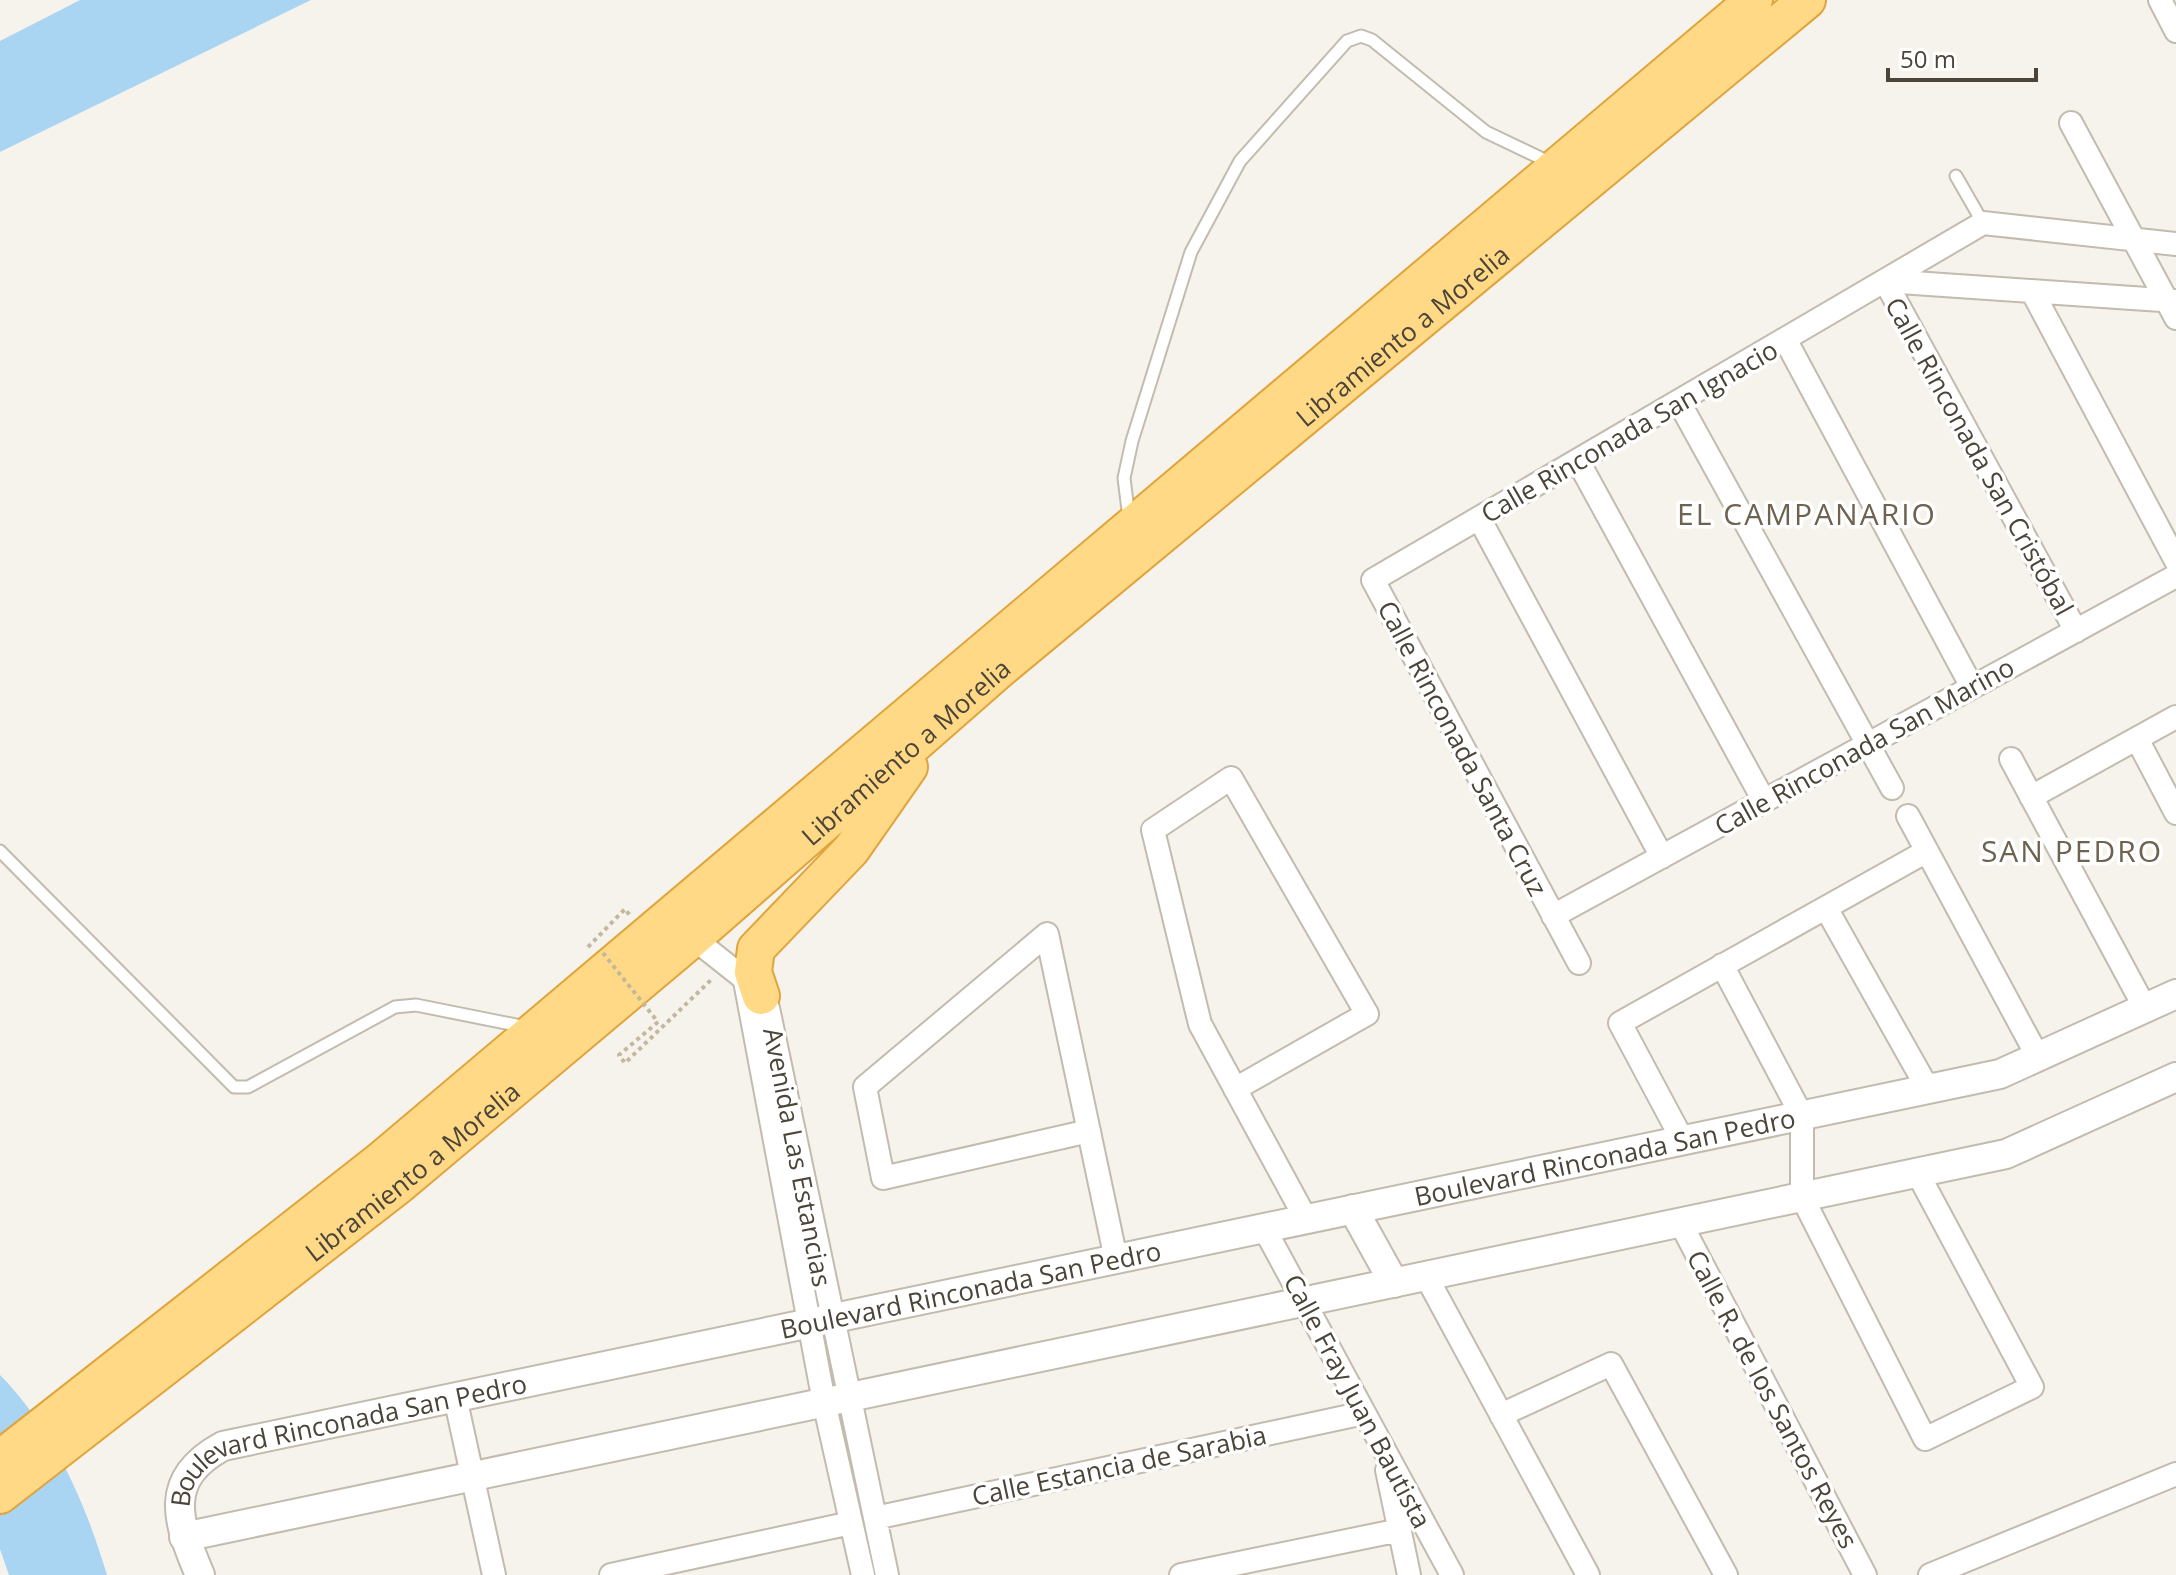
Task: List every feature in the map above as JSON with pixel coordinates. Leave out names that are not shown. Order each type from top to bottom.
[{"type":"highway","name":"Libramiento a Morelia","points":[[0,1495],[83,1412],[1754,0]]},
{"type":"highway","name":"Libramiento a Morelia","points":[[0,1459],[83,1412],[399,1185],[693,938],[942,720],[1807,0]]},
{"type":"highway","points":[[753,988],[756,949],[769,931],[851,850],[942,720]]},
{"type":"street","points":[[2160,0],[2176,31]]},
{"type":"street","points":[[2071,123],[2173,306]]},
{"type":"street","points":[[1983,223],[2176,244]]},
{"type":"street","name":"Calle Rinconada San Ignacio","points":[[1373,580],[1983,223]]},
{"type":"street","points":[[1885,281],[2032,291],[2173,306]]},
{"type":"street","name":"Calle Rinconada San Cristóbal","points":[[1885,281],[2076,631]]},
{"type":"street","points":[[2032,291],[2176,561]]},
{"type":"street","points":[[1785,339],[1972,687]]},
{"type":"street","points":[[1679,402],[1892,788]]},
{"type":"street","points":[[1578,461],[1764,801]]},
{"type":"street","points":[[1479,518],[1662,857]]},
{"type":"street","name":"Calle Rinconada San Marino","points":[[1553,916],[2176,576]]},
{"type":"street","name":"Calle Rinconada Santa Cruz","points":[[1373,580],[1579,963]]},
{"type":"street","points":[[2031,797],[2176,717]]},
{"type":"street","points":[[2137,739],[2176,813]]},
{"type":"street","points":[[2011,759],[2145,1008]]},
{"type":"street","points":[[1235,1089],[1367,1014],[1231,778],[1153,830],[1200,1024],[1235,1089],[1306,1219]]},
{"type":"street","points":[[1908,816],[2038,1057]]},
{"type":"street","points":[[1683,1141],[1620,1023],[1927,851]]},
{"type":"street","points":[[1826,908],[1928,1089]]},
{"type":"street","points":[[1089,1131],[883,1178],[865,1087],[1047,934],[1089,1131],[1116,1259]]},
{"type":"street","points":[[693,938],[753,988]]},
{"type":"street","points":[[1722,965],[1802,1116],[1802,1197],[1925,1439],[2032,1387],[1917,1172]]},
{"type":"street","name":"Avenida Las Estancias","points":[[753,988],[768,1008],[836,1400],[851,1523],[863,1575]]},
{"type":"street","name":"Boulevard Rinconada San Pedro","points":[[2176,994],[2000,1074],[223,1446],[204,1456],[189,1473],[180,1493],[178,1516],[184,1537],[2006,1154],[2176,1077]]},
{"type":"street","points":[[1353,1209],[1394,1283]]},
{"type":"street","name":"Calle R. de los Santos Reyes","points":[[1680,1222],[1865,1575]]},
{"type":"street","name":"Calle Fray Juan Bautista","points":[[1264,1228],[1452,1575]]},
{"type":"street","points":[[1426,1276],[1588,1575]]},
{"type":"street","points":[[1501,1415],[1611,1364],[1726,1575]]},
{"type":"street","points":[[455,1397],[494,1575]]},
{"type":"street","name":"Avenida Las Estancias","points":[[836,1400],[875,1518],[887,1575]]},
{"type":"street","name":"Calle Estancia de Sarabia","points":[[875,1518],[1364,1413]]},
{"type":"street","points":[[1383,1446],[1409,1575]]},
{"type":"street","points":[[1930,1575],[2176,1474]]},
{"type":"street","points":[[611,1575],[851,1523]]},
{"type":"street","points":[[1181,1575],[1400,1530]]},
{"type":"street","points":[[184,1537],[200,1575]]},
{"type":"lane","points":[[1130,526],[1124,478],[1132,441],[1191,252],[1240,161],[1347,41],[1361,36],[1372,40],[1486,132],[1557,166]]},
{"type":"lane","points":[[1956,176],[1983,223]]},
{"type":"lane","points":[[0,851],[234,1087],[248,1087],[395,1007],[416,1005],[536,1029]]},
{"type":"path","points":[[603,953],[658,1022],[619,1055],[625,1063],[727,965]]},
{"type":"water","points":[[80,0],[311,0],[0,152],[0,41]]},
{"type":"water","points":[[0,1375],[36,1419],[66,1468],[89,1521],[107,1575],[9,1575],[0,1549]]},
{"type":"district","name":"EL CAMPANARIO","points":[[1807,513]]},
{"type":"district","name":"SAN PEDRO","points":[[2072,850]]}]
